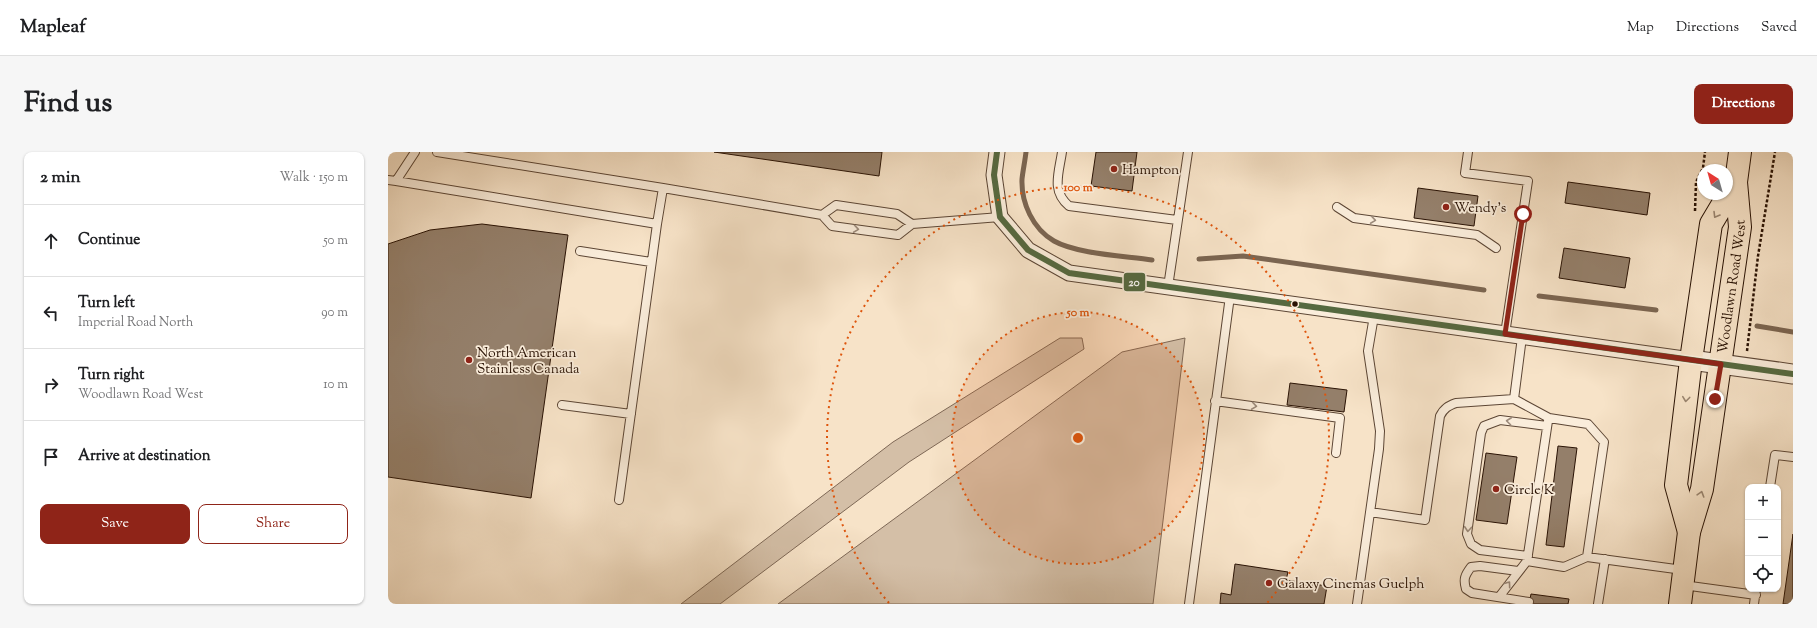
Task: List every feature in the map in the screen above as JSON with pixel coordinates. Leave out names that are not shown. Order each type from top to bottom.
[{"type":"main road","name":"Woodlawn Road West","points":[[1682,586],[1689,532],[1702,489],[1740,227],[1736,182],[1740,152]]},
{"type":"main road","name":"Woodlawn Road West","points":[[1689,532],[1676,486],[1691,360],[1711,224],[1736,182]]},
{"type":"street","points":[[997,152],[994,175],[1000,217],[1028,250],[1069,273],[1793,374]]},
{"type":"lane","points":[[415,152],[392,180],[657,224]]},
{"type":"lane","points":[[437,152],[822,215],[832,226],[898,235],[912,224],[1000,217]]},
{"type":"lane","points":[[1062,152],[1057,189],[1061,199],[1069,206],[1177,220]]},
{"type":"lane","points":[[1168,287],[1188,152]]},
{"type":"lane","points":[[1468,152],[1465,173],[1528,181],[1505,334]]},
{"type":"lane","points":[[619,500],[663,188]]},
{"type":"lane","points":[[822,215],[836,205],[897,214],[912,224]]},
{"type":"lane","points":[[1336,207],[1354,218],[1477,235],[1496,248]]},
{"type":"lane","points":[[580,251],[652,262]]},
{"type":"lane","points":[[1189,604],[1230,296]]},
{"type":"lane","points":[[1357,604],[1380,431],[1368,351],[1374,316]]},
{"type":"lane","points":[[1514,399],[1522,337]]},
{"type":"lane","points":[[1370,512],[1425,520],[1440,416],[1443,410],[1449,406],[1456,403],[1514,399],[1548,422]]},
{"type":"lane","points":[[1215,401],[1340,418],[1336,454]]},
{"type":"lane","points":[[562,405],[631,414]]},
{"type":"lane","points":[[1587,557],[1604,442],[1588,424],[1500,420],[1484,426],[1481,433],[1467,534],[1471,544],[1480,550],[1564,567],[1587,557],[1605,559],[1682,586],[1745,591]]},
{"type":"lane","points":[[1499,597],[1527,559],[1548,422]]},
{"type":"lane","points":[[1770,484],[1775,455],[1793,457]]},
{"type":"lane","points":[[1598,604],[1605,559]]},
{"type":"lane","points":[[1518,571],[1480,566],[1471,567],[1465,574],[1464,581],[1466,589],[1472,593],[1529,602]]},
{"type":"lane","points":[[1754,604],[1756,592]]},
{"type":"path","points":[[1745,368],[1758,256],[1775,152]]},
{"type":"shaded area","points":[[1060,338],[1082,338],[1084,349],[909,462],[720,604],[681,604],[893,442]]},
{"type":"shaded area","points":[[1185,338],[1153,604],[778,604],[1122,352]]},
{"type":"building","points":[[714,152],[882,152],[879,176]]},
{"type":"building","name":"Hampton","points":[[1096,152],[1137,152],[1132,191],[1091,186]]},
{"type":"building","points":[[1568,182],[1650,193],[1647,215],[1565,203]]},
{"type":"building","name":"Wendy's","points":[[1418,188],[1478,196],[1474,226],[1414,218]]},
{"type":"building","name":"North American Stainless Canada","points":[[482,224],[568,235],[531,498],[388,477],[388,244],[430,230]]},
{"type":"building","points":[[1564,248],[1630,258],[1625,288],[1559,278]]},
{"type":"building","points":[[1290,383],[1347,390],[1344,412],[1287,405]]},
{"type":"building","points":[[1558,446],[1577,448],[1564,547],[1546,545]]},
{"type":"building","name":"Circle K","points":[[1486,453],[1517,457],[1507,524],[1476,520]]},
{"type":"building","points":[[1793,534],[1793,604],[1783,604]]},
{"type":"building","name":"Galaxy Cinemas Guelph","points":[[1235,564],[1288,572],[1286,580],[1327,586],[1324,604],[1220,604],[1221,593],[1231,595]]},
{"type":"building","points":[[1531,594],[1569,599],[1568,604],[1529,604]]},
{"type":"waterway","points":[[1026,152],[1022,188],[1026,206],[1040,230],[1054,241],[1075,249],[1152,260]]},
{"type":"waterway","points":[[1199,259],[1243,256],[1484,290]]},
{"type":"waterway","points":[[1539,296],[1656,310]]},
{"type":"waterway","points":[[1757,326],[1793,332]]},
{"type":"transit line","name":"20","points":[[997,152],[994,175],[1000,217],[1028,250],[1069,273],[1793,374]]},
{"type":"place","name":"Hampton","points":[[1114,169]]},
{"type":"place","name":"Wendy's","points":[[1446,207]]},
{"type":"place","name":"North American Stainless Canada","points":[[469,360]]},
{"type":"place","name":"Circle K","points":[[1496,489]]},
{"type":"place","name":"Galaxy Cinemas Guelph","points":[[1269,583]]},
{"type":"route","points":[[1523,214],[1505,334],[1721,364],[1715,399]]}]
